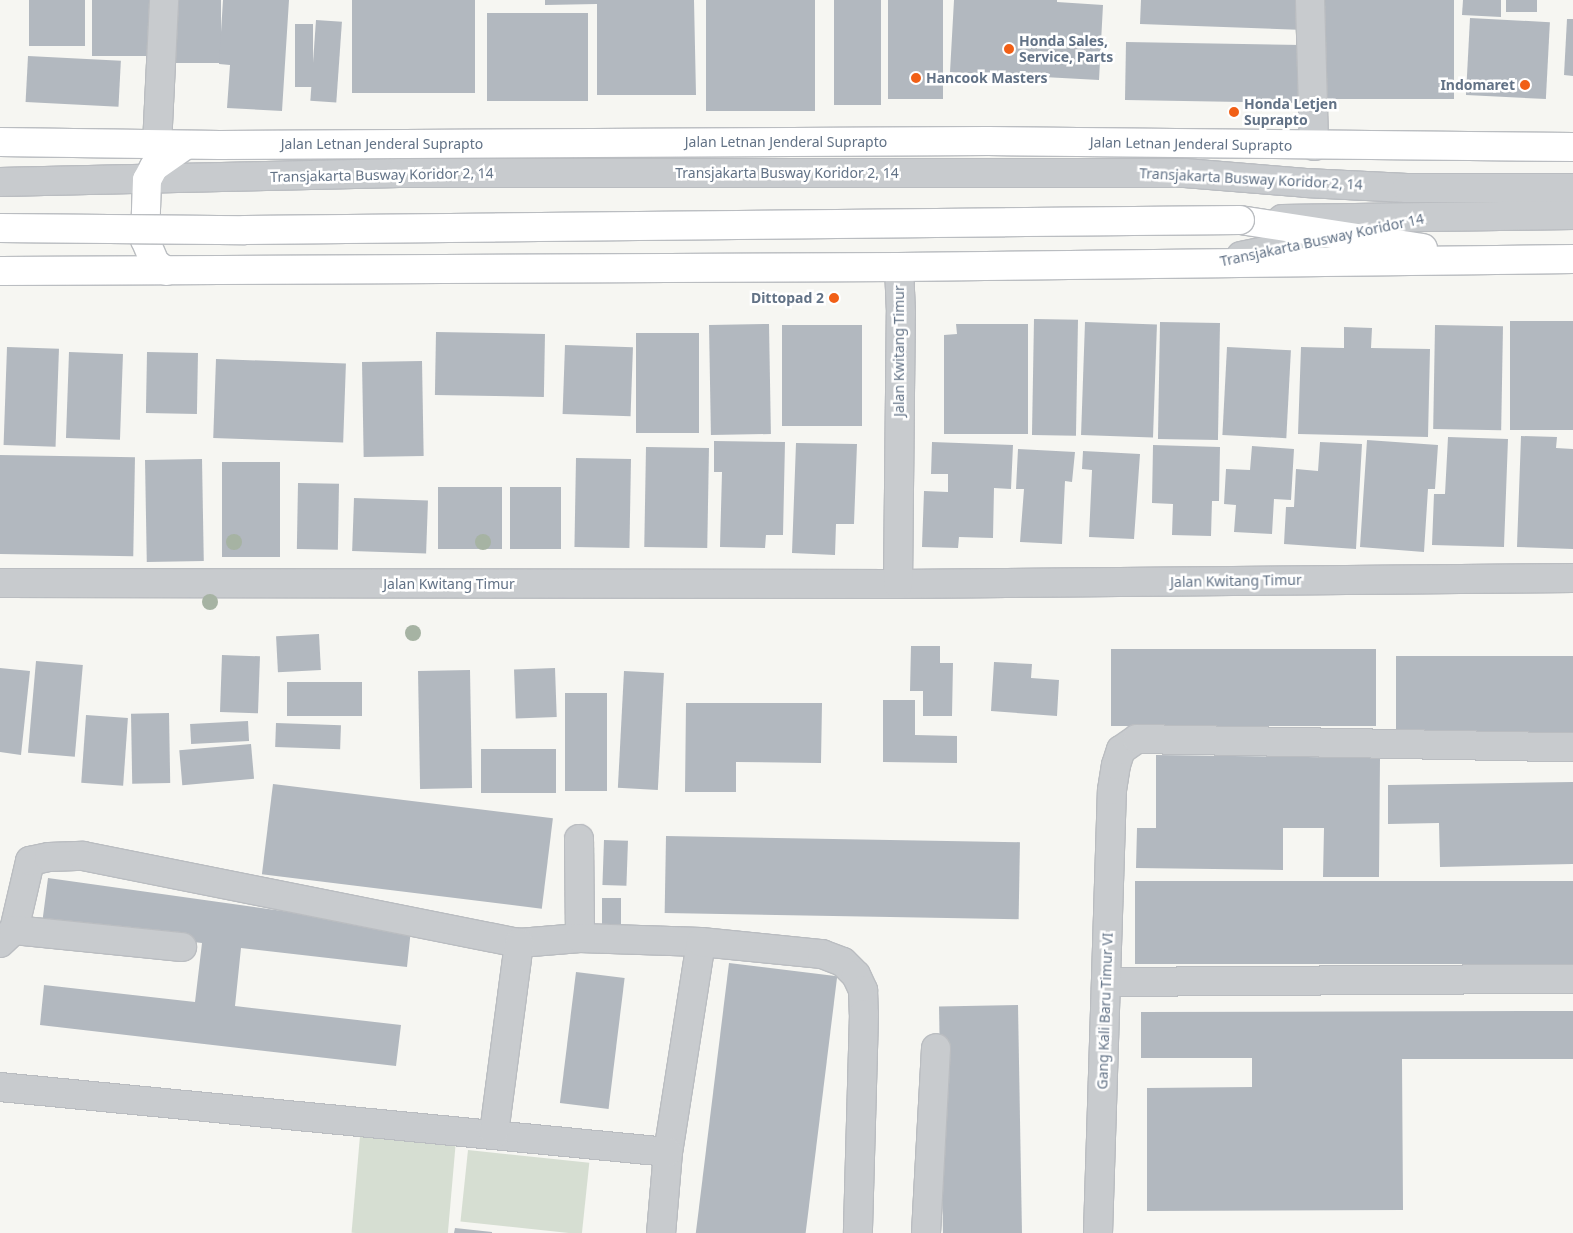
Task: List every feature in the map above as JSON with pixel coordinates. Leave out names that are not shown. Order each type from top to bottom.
[{"type":"main road","name":"Jalan Letnan Jenderal Suprapto","points":[[0,142],[185,145],[988,141],[1314,146],[1573,147]]},
{"type":"main road","points":[[166,271],[155,262],[145,240],[147,180],[154,167],[185,145]]},
{"type":"main road","points":[[0,228],[245,230],[1241,220],[1501,260]]},
{"type":"main road","points":[[0,271],[898,268],[1573,259]]},
{"type":"street","points":[[157,145],[164,0]]},
{"type":"street","points":[[1310,0],[1314,146]]},
{"type":"street","name":"Transjakarta Busway Koridor 2, 14","points":[[0,182],[399,173],[1185,173],[1306,183],[1407,188],[1573,188]]},
{"type":"street","points":[[1241,220],[1573,215]]},
{"type":"street","name":"Transjakarta Busway Koridor 14","points":[[1206,264],[1438,216]]},
{"type":"street","name":"Jalan Kwitang Timur","points":[[898,268],[901,313],[898,584]]},
{"type":"street","name":"Jalan Kwitang Timur","points":[[0,583],[898,584],[1573,578]]},
{"type":"street","name":"Gang Kali Baru Timur VI","points":[[1098,1233],[1112,790],[1116,765],[1121,750],[1137,739],[1573,747]]},
{"type":"street","points":[[579,838],[580,938]]},
{"type":"street","points":[[182,947],[7,937],[30,861],[49,857],[83,856],[519,942],[580,938],[701,942],[822,954],[843,962],[856,975],[863,990],[858,1233]]},
{"type":"street","points":[[494,1133],[519,942]]},
{"type":"street","points":[[661,1233],[668,1152],[701,942]]},
{"type":"street","points":[[1106,982],[1573,979]]},
{"type":"street","points":[[926,1233],[936,1048]]},
{"type":"street","points":[[0,1087],[494,1133],[668,1152]]},
{"type":"shaded area","points":[[360,1136],[456,1144],[448,1233],[352,1233]]},
{"type":"shaded area","points":[[468,1150],[589,1163],[582,1233],[460,1222]]},
{"type":"building","points":[[29,0],[85,0],[85,46],[29,46]]},
{"type":"building","points":[[92,0],[154,0],[154,56],[92,56]]},
{"type":"building","points":[[169,0],[221,0],[221,63],[169,63]]},
{"type":"building","points":[[223,0],[289,0],[282,111],[227,108],[230,65],[219,64]]},
{"type":"building","points":[[352,0],[475,0],[475,93],[352,93]]},
{"type":"building","points":[[545,0],[694,0],[696,95],[597,95],[597,4],[545,5]]},
{"type":"building","points":[[706,0],[815,0],[815,111],[706,111]]},
{"type":"building","points":[[834,0],[881,0],[881,105],[834,105]]},
{"type":"building","points":[[888,0],[943,0],[943,99],[888,99]]},
{"type":"building","points":[[954,0],[1057,0],[1057,2],[1103,5],[1099,80],[950,72]]},
{"type":"building","points":[[1141,0],[1304,0],[1304,30],[1140,24]]},
{"type":"building","points":[[1319,0],[1454,0],[1454,99],[1319,99]]},
{"type":"building","points":[[1463,0],[1501,0],[1501,17],[1462,15]]},
{"type":"building","points":[[1506,0],[1537,0],[1537,12],[1506,12]]},
{"type":"building","points":[[487,13],[588,13],[588,101],[487,101]]},
{"type":"building","points":[[1470,18],[1550,22],[1546,99],[1466,95]]},
{"type":"building","points":[[1567,19],[1573,19],[1573,76],[1564,75]]},
{"type":"building","points":[[316,20],[342,22],[336,103],[310,101]]},
{"type":"building","points":[[295,24],[313,24],[313,87],[295,87]]},
{"type":"building","points":[[1126,42],[1302,45],[1301,103],[1125,100]]},
{"type":"building","points":[[28,56],[121,61],[118,107],[26,102]]},
{"type":"building","points":[[1034,319],[1078,320],[1076,436],[1032,435]]},
{"type":"building","points":[[1510,321],[1573,321],[1573,430],[1510,430]]},
{"type":"building","points":[[1085,322],[1157,325],[1153,437],[1081,435]]},
{"type":"building","points":[[1160,322],[1220,323],[1218,440],[1158,439]]},
{"type":"building","points":[[769,324],[771,434],[711,435],[709,325]]},
{"type":"building","points":[[956,324],[1028,324],[1028,434],[944,434],[944,335],[957,334]]},
{"type":"building","points":[[782,325],[862,325],[862,426],[782,426]]},
{"type":"building","points":[[1435,325],[1503,326],[1501,430],[1433,429]]},
{"type":"building","points":[[1344,327],[1372,328],[1371,348],[1430,349],[1428,437],[1298,434],[1301,347],[1344,348]]},
{"type":"building","points":[[436,332],[545,334],[544,397],[435,395]]},
{"type":"building","points":[[636,333],[699,333],[699,433],[636,433]]},
{"type":"building","points":[[565,345],[633,347],[631,416],[563,414]]},
{"type":"building","points":[[7,347],[59,349],[56,447],[4,445]]},
{"type":"building","points":[[1227,347],[1291,350],[1286,438],[1222,435]]},
{"type":"building","points":[[69,352],[123,354],[120,440],[66,438]]},
{"type":"building","points":[[147,352],[198,353],[197,414],[146,413]]},
{"type":"building","points":[[216,359],[346,364],[343,442],[213,438]]},
{"type":"building","points":[[422,361],[424,456],[364,457],[362,362]]},
{"type":"building","points":[[1521,436],[1557,437],[1556,448],[1573,449],[1573,549],[1517,547]]},
{"type":"building","points":[[1448,437],[1508,439],[1504,547],[1432,545],[1434,494],[1445,494]]},
{"type":"building","points":[[1367,440],[1438,445],[1435,489],[1428,489],[1424,552],[1360,547]]},
{"type":"building","points":[[714,441],[785,442],[783,535],[766,535],[765,548],[720,547],[722,472],[714,472]]},
{"type":"building","points":[[932,442],[1013,445],[1011,489],[994,488],[993,538],[959,537],[958,548],[922,547],[924,491],[948,492],[948,474],[931,474]]},
{"type":"building","points":[[1320,442],[1362,444],[1356,549],[1284,544],[1286,507],[1294,507],[1296,469],[1318,471]]},
{"type":"building","points":[[796,443],[857,444],[854,524],[836,524],[835,555],[792,553]]},
{"type":"building","points":[[1153,445],[1220,447],[1219,501],[1212,501],[1211,536],[1172,535],[1173,504],[1152,503]]},
{"type":"building","points":[[1252,446],[1294,449],[1291,500],[1274,499],[1272,534],[1234,532],[1236,505],[1224,504],[1226,469],[1250,470]]},
{"type":"building","points":[[646,447],[709,448],[707,548],[644,547]]},
{"type":"building","points":[[1018,449],[1075,452],[1072,482],[1065,481],[1062,544],[1020,542],[1024,489],[1016,489]]},
{"type":"building","points":[[1083,451],[1140,454],[1134,539],[1089,537],[1092,470],[1082,469]]},
{"type":"building","points":[[0,455],[135,457],[133,556],[0,554]]},
{"type":"building","points":[[576,458],[631,459],[629,548],[574,547]]},
{"type":"building","points":[[202,459],[204,561],[147,562],[145,460]]},
{"type":"building","points":[[222,462],[280,462],[280,557],[222,557]]},
{"type":"building","points":[[298,483],[339,484],[338,550],[297,549]]},
{"type":"building","points":[[438,487],[502,487],[502,549],[438,549]]},
{"type":"building","points":[[510,487],[561,487],[561,549],[510,549]]},
{"type":"building","points":[[354,498],[428,501],[426,554],[352,551]]},
{"type":"building","points":[[319,634],[321,670],[278,672],[276,636]]},
{"type":"building","points":[[911,646],[940,646],[940,663],[953,663],[952,716],[923,716],[923,691],[910,691]]},
{"type":"building","points":[[1111,649],[1376,649],[1376,726],[1111,726]]},
{"type":"building","points":[[222,655],[260,656],[258,713],[220,712]]},
{"type":"building","points":[[1396,656],[1573,656],[1573,732],[1396,732]]},
{"type":"building","points":[[36,661],[83,665],[75,757],[28,753]]},
{"type":"building","points":[[994,662],[1032,664],[1031,678],[1059,680],[1057,716],[991,711]]},
{"type":"building","points":[[0,668],[30,671],[21,755],[0,752]]},
{"type":"building","points":[[555,668],[557,717],[516,718],[514,669]]},
{"type":"building","points":[[470,670],[472,788],[420,789],[418,671]]},
{"type":"building","points":[[624,671],[664,673],[658,790],[618,788]]},
{"type":"building","points":[[287,682],[362,682],[362,716],[287,716]]},
{"type":"building","points":[[565,693],[607,693],[607,791],[565,791]]},
{"type":"building","points":[[883,700],[915,700],[915,735],[957,736],[957,763],[883,762]]},
{"type":"building","points":[[686,703],[822,703],[821,763],[736,762],[736,792],[685,792]]},
{"type":"building","points":[[169,713],[170,783],[132,784],[131,714]]},
{"type":"building","points":[[86,715],[128,718],[123,786],[81,783]]},
{"type":"building","points":[[248,721],[249,741],[191,744],[190,724]]},
{"type":"building","points":[[276,723],[341,725],[340,749],[275,747]]},
{"type":"building","points":[[251,744],[254,779],[182,785],[179,750]]},
{"type":"building","points":[[481,749],[556,749],[556,793],[481,793]]},
{"type":"building","points":[[1156,755],[1380,758],[1379,877],[1323,877],[1324,828],[1283,828],[1283,870],[1136,868],[1137,828],[1156,828]]},
{"type":"building","points":[[1573,782],[1573,864],[1440,867],[1439,823],[1388,824],[1388,785]]},
{"type":"building","points":[[273,784],[553,818],[542,909],[262,874]]},
{"type":"building","points":[[666,836],[1020,842],[1019,919],[665,913]]},
{"type":"building","points":[[604,840],[628,841],[626,886],[602,885]]},
{"type":"building","points":[[48,878],[411,929],[407,967],[241,948],[235,1006],[401,1025],[396,1066],[40,1025],[44,985],[195,1002],[202,943],[42,924]]},
{"type":"building","points":[[1135,881],[1573,881],[1573,964],[1135,964]]},
{"type":"building","points":[[602,898],[621,898],[621,926],[602,926]]},
{"type":"building","points":[[729,963],[837,976],[806,1233],[696,1233]]},
{"type":"building","points":[[576,972],[625,978],[609,1109],[560,1103]]},
{"type":"building","points":[[1018,1005],[1022,1233],[943,1233],[939,1006]]},
{"type":"building","points":[[1573,1011],[1573,1059],[1402,1059],[1403,1210],[1147,1211],[1147,1088],[1252,1087],[1252,1058],[1141,1058],[1141,1012]]},
{"type":"building","points":[[455,1228],[492,1232],[492,1233],[454,1233]]},
{"type":"place","name":"Honda Sales, Service, Parts","points":[[1009,49]]},
{"type":"place","name":"Hancook Masters","points":[[916,78]]},
{"type":"place","name":"Indomaret","points":[[1525,85]]},
{"type":"place","name":"Honda Letjen Suprapto","points":[[1234,112]]},
{"type":"place","name":"Dittopad 2","points":[[834,298]]}]
